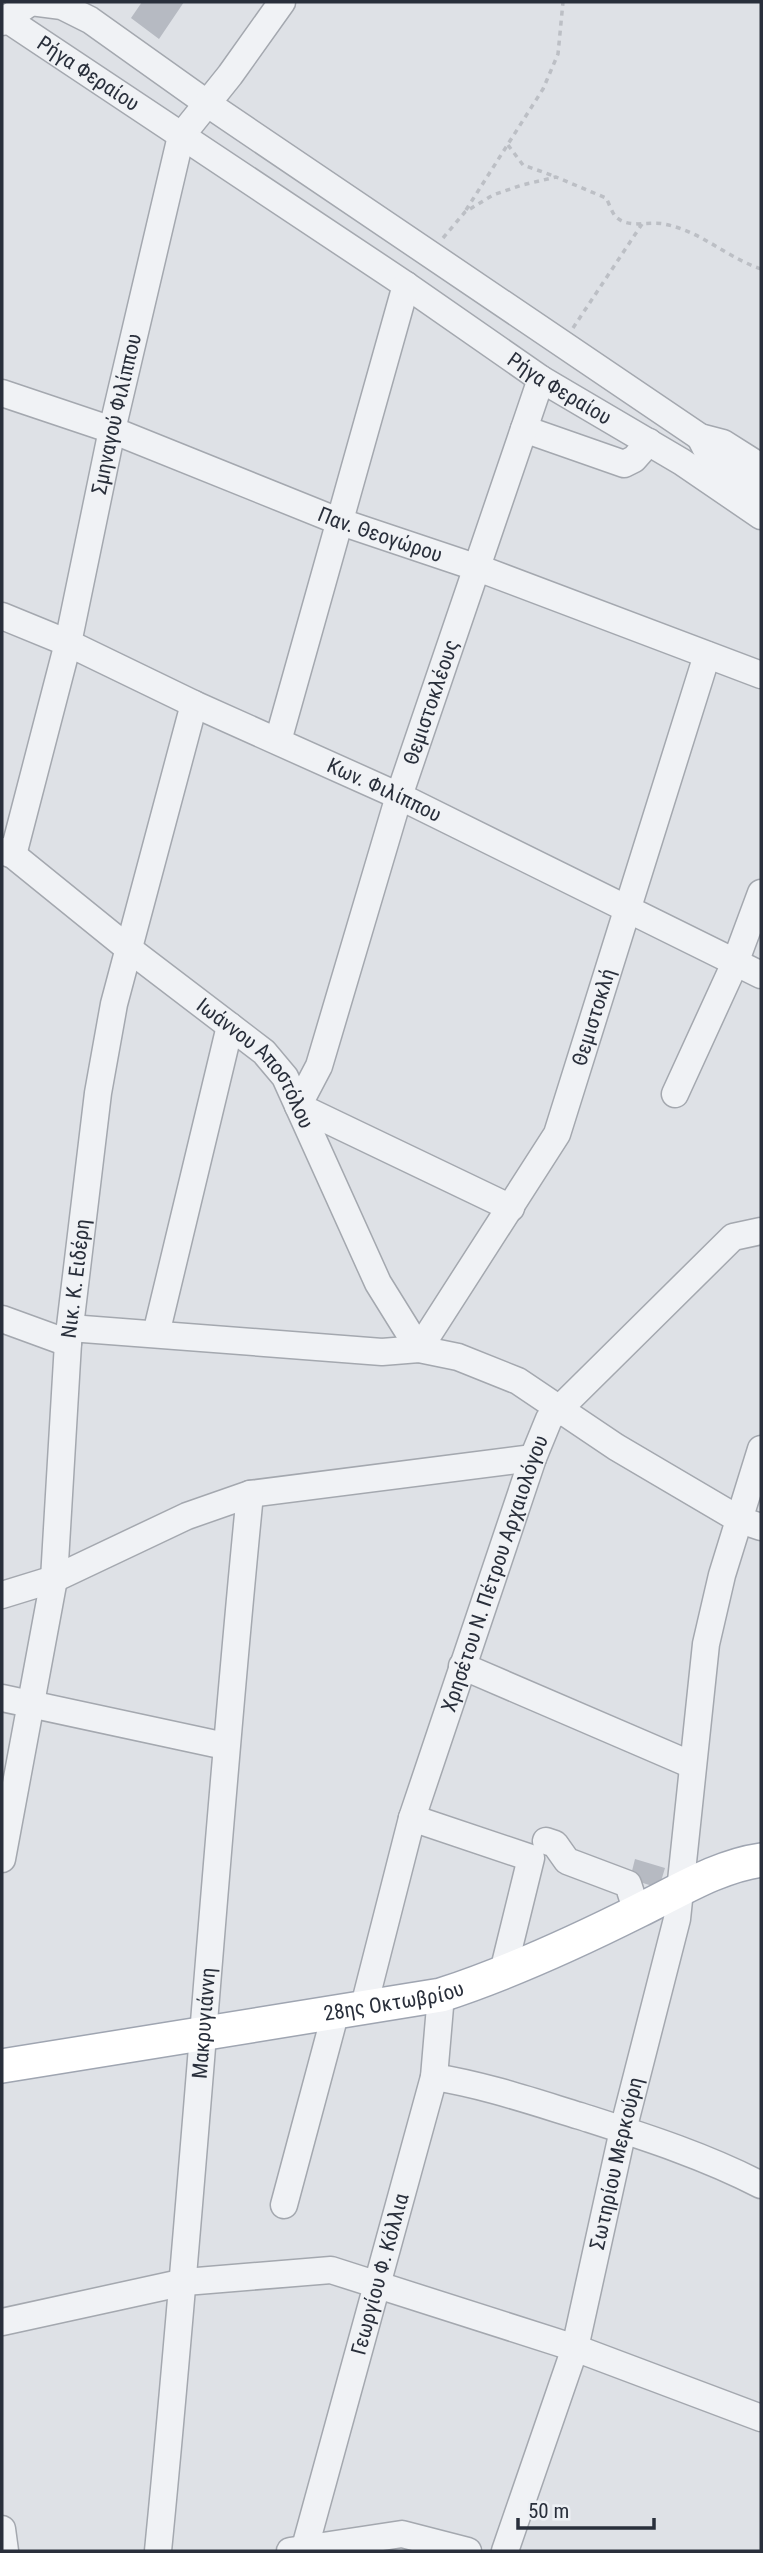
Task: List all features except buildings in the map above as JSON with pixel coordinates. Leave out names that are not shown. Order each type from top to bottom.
[{"type":"main road","name":"28ης Οκτωβρίου","points":[[2,2066],[441,1995],[502,1976],[678,1891],[744,1863],[761,1860]]},
{"type":"street","name":"Ρήγα Φεραίου","points":[[761,467],[723,443],[700,437],[208,104],[90,20],[62,6],[31,2],[3,20],[406,285],[541,379],[682,462],[761,516]]},
{"type":"street","name":"Σμηναγού Φιλίππου","points":[[8,853],[68,643],[112,430],[181,135],[208,104],[282,2]]},
{"type":"street","points":[[278,741],[406,285]]},
{"type":"street","name":"Θεμιστοκλέους","points":[[298,1106],[319,1066],[399,796],[541,379]]},
{"type":"street","name":"Παν. Θεογώρου","points":[[2,393],[112,430],[338,521],[478,568],[761,675]]},
{"type":"street","points":[[524,429],[624,464],[634,459],[649,442]]},
{"type":"street","name":"Ρήγα Φεραίου","points":[[700,437],[709,455],[761,491]]},
{"type":"street","points":[[682,462],[700,437]]},
{"type":"street","name":"Κων. Φιλίππου","points":[[2,616],[68,643],[194,704],[399,796],[761,975]]},
{"type":"street","name":"Θεμιστοκλή","points":[[419,1349],[557,1134],[629,912],[707,655]]},
{"type":"street","name":"Νικ. Κ. Ειδέρη","points":[[2,1859],[54,1579],[69,1335],[98,1093],[114,1004],[194,704]]},
{"type":"street","name":"Ιωάννου Αποστόλου","points":[[8,853],[264,1052],[285,1077],[378,1283],[419,1349]]},
{"type":"street","points":[[675,1094],[735,963],[761,893]]},
{"type":"street","points":[[156,1334],[230,1026]]},
{"type":"street","points":[[298,1106],[511,1208]]},
{"type":"street","name":"Χρησέτου Ν. Πέτρου Αρχαιολόγου","points":[[284,2206],[533,1458],[549,1419],[733,1237],[761,1231]]},
{"type":"street","points":[[2,1319],[69,1335],[156,1334],[382,1352],[419,1349],[458,1357],[517,1381],[559,1410],[751,1524]]},
{"type":"street","name":"Σωτηρίου Μερκούρη","points":[[505,2551],[575,2348],[623,2130],[677,1919],[706,1644],[722,1575],[751,1524],[761,1449]]},
{"type":"street","points":[[2,1595],[54,1579],[187,1516],[250,1494],[533,1458]]},
{"type":"street","name":"Μακρυγιάννη","points":[[158,2551],[185,2282],[225,1746],[250,1494]]},
{"type":"street","points":[[463,1666],[692,1765]]},
{"type":"street","points":[[2,1698],[31,1707],[225,1746]]},
{"type":"street","points":[[412,1818],[531,1858],[502,1976]]},
{"type":"street","points":[[546,1841],[555,1844],[567,1861],[628,1884],[637,1912]]},
{"type":"street","name":"Γεωργίου Φ. Κόλλια","points":[[300,2550],[434,2077],[441,1995]]},
{"type":"street","points":[[434,2077],[478,2084],[623,2130],[716,2161],[761,2185]]},
{"type":"street","points":[[2,2322],[185,2282],[331,2270],[575,2348],[761,2418]]},
{"type":"street","points":[[2,2529],[5,2551]]},
{"type":"street","points":[[300,2550],[402,2534],[468,2551]]},
{"type":"path","points":[[428,253],[465,212],[543,89],[558,54],[563,2]]},
{"type":"path","points":[[507,144],[523,165],[606,198],[616,217],[629,223],[663,224],[707,238],[727,254],[761,269]]},
{"type":"path","points":[[465,212],[493,195],[556,177]]},
{"type":"path","points":[[562,344],[642,224]]}]
